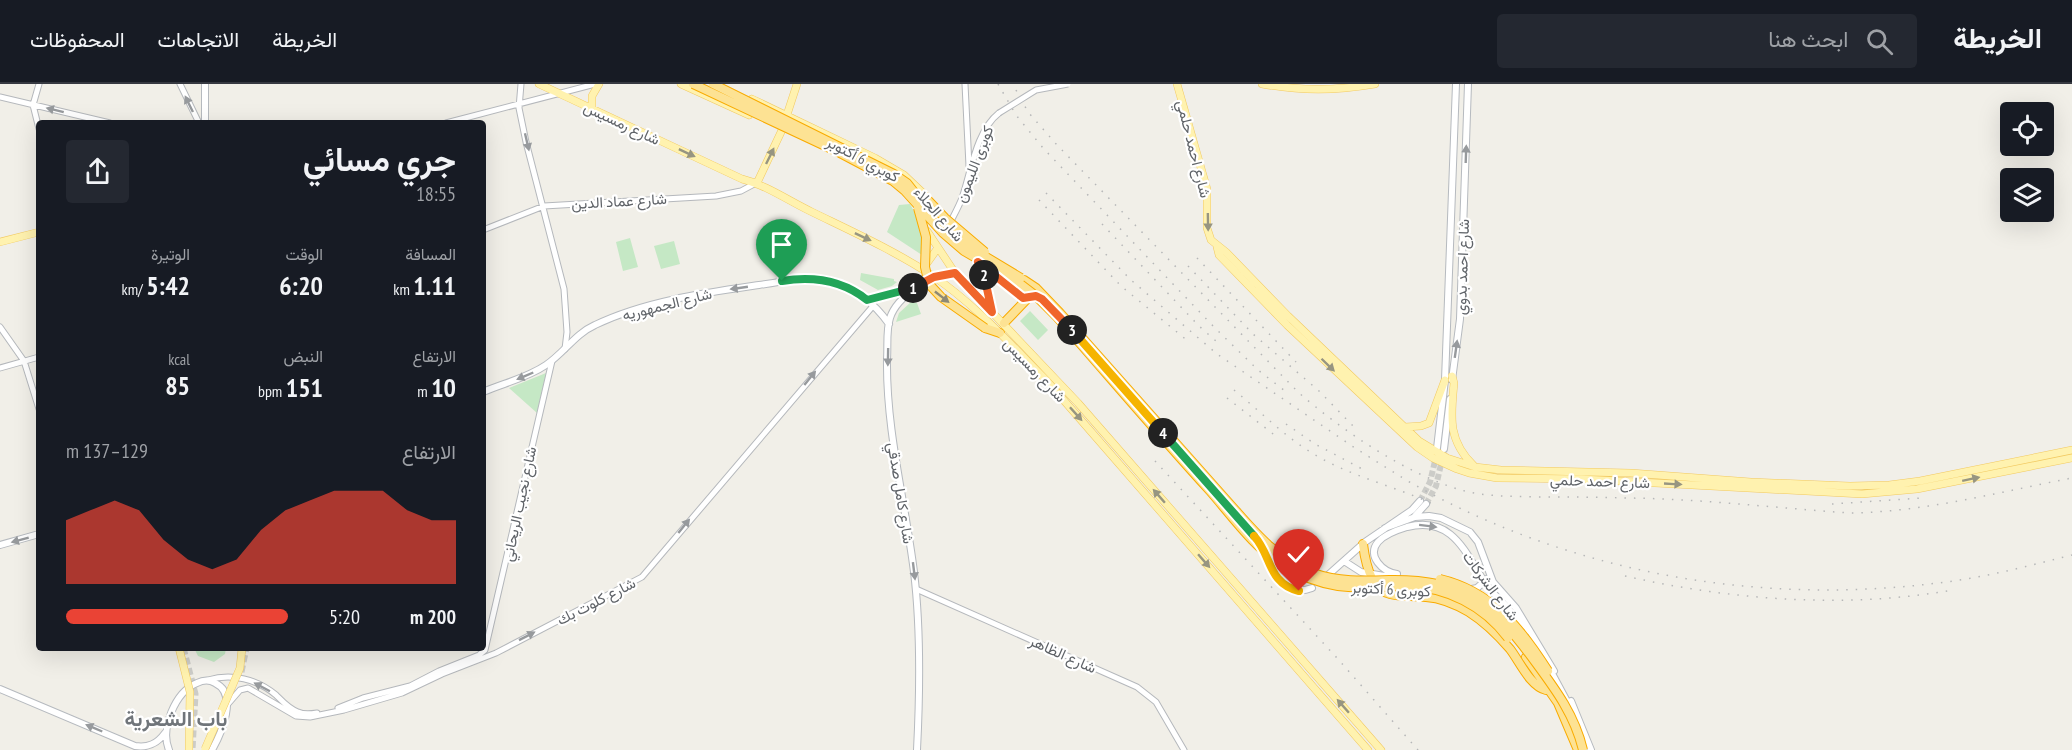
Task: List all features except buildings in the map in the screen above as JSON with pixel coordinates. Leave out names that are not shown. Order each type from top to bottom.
[{"type":"highway","name":"كوبري 6 أكتوبر","points":[[693,84],[881,175],[899,186],[943,233],[964,251],[1005,275]]},
{"type":"highway","name":"كوبري 6 أكتوبر","points":[[713,84],[894,174],[906,183],[958,239],[1024,280]]},
{"type":"highway","points":[[906,183],[924,196],[987,255],[1028,298],[1004,323]]},
{"type":"highway","points":[[918,204],[926,237],[925,267],[929,284],[941,297],[985,328],[1000,333]]},
{"type":"highway","name":"كوبرى 6 أكتوبر","points":[[1005,275],[1036,296],[1057,317],[1237,522],[1277,561],[1307,577],[1330,584],[1348,587],[1419,587],[1445,593],[1466,602],[1486,615],[1503,632],[1567,707],[1582,750]]},
{"type":"highway","name":"كوبرى 6 أكتوبر","points":[[1024,280],[1036,288],[1060,313],[1271,549],[1301,568],[1323,576],[1358,581],[1422,581],[1446,586],[1470,596],[1490,609],[1504,622],[1549,688]]},
{"type":"highway","points":[[1194,469],[1247,530],[1279,561],[1310,577],[1339,584],[1385,584],[1440,588],[1468,599],[1488,613],[1515,641],[1548,687],[1582,750]]},
{"type":"highway","points":[[1363,544],[1364,555],[1371,574],[1381,589],[1390,594],[1429,597],[1468,611],[1489,626],[1538,686],[1549,688],[1548,672],[1519,630],[1489,600],[1451,581],[1431,576],[1397,574]]},
{"type":"main road","points":[[205,84],[205,120]]},
{"type":"main road","name":"شارع رمسيس","points":[[539,84],[742,179],[757,183],[784,199],[872,241],[934,277],[1000,333],[1047,381],[1368,750]]},
{"type":"main road","points":[[592,108],[592,96],[597,84]]},
{"type":"main road","name":"شارع الجلاء","points":[[681,84],[892,183],[912,204],[937,249],[955,273],[992,312]]},
{"type":"main road","name":"شارع الجلاء","points":[[719,84],[875,158],[904,175],[950,223],[978,262],[986,283],[992,312]]},
{"type":"main road","points":[[757,183],[788,116],[797,84]]},
{"type":"main road","name":"شارع احمد حلمي","points":[[1177,84],[1206,189],[1208,233],[1219,255],[1437,454],[1475,468],[1805,492],[1876,494],[1959,482],[2072,458]]},
{"type":"main road","points":[[1262,84],[1300,90],[1336,89],[1375,84]]},
{"type":"main road","name":"شارع احمد بدوي","points":[[1456,84],[1445,380],[1440,448],[1460,319],[1468,84]]},
{"type":"main road","points":[[1453,186],[1459,188],[1465,184]]},
{"type":"main road","points":[[920,190],[931,238]]},
{"type":"main road","points":[[1452,205],[1458,199],[1464,201]]},
{"type":"main road","points":[[0,242],[36,233]]},
{"type":"main road","points":[[920,268],[926,265],[937,249]]},
{"type":"main road","points":[[978,262],[1023,298],[1036,296],[1043,299],[1259,541],[1271,569],[1281,582],[1290,589],[1299,591],[1312,588]]},
{"type":"main road","points":[[889,324],[895,309],[917,287],[934,277],[955,273]]},
{"type":"main road","name":"شارع الجمهوريه","points":[[486,391],[531,374],[552,361],[581,333],[599,323],[654,305],[728,289],[797,279],[819,279],[846,286],[867,300],[889,324]]},
{"type":"main road","points":[[867,300],[917,287]]},
{"type":"main road","name":"شارع احمد حلمي","points":[[1269,303],[1362,397],[1417,447],[1433,458],[1479,476],[1497,478],[1631,472],[1750,482],[1874,486],[1920,481],[2072,450]]},
{"type":"main road","name":"شارع رمسيس","points":[[992,312],[1147,482],[1381,750]]},
{"type":"main road","name":"شارع كامل صدقي","points":[[889,324],[888,382],[891,430],[916,589],[919,671],[917,750]]},
{"type":"main road","points":[[1452,376],[1454,382],[1452,426],[1454,438],[1461,452],[1475,468]]},
{"type":"main road","points":[[1405,427],[1429,423],[1445,380]]},
{"type":"main road","points":[[1328,575],[1363,544],[1423,502],[1415,517]]},
{"type":"main road","name":"شارع الشركات","points":[[1385,528],[1415,517],[1429,516],[1441,518],[1470,532],[1478,542],[1487,579],[1516,608],[1560,681],[1578,716],[1582,750]]},
{"type":"main road","name":"شارع الشركات","points":[[1397,574],[1387,572],[1379,565],[1374,550],[1378,542],[1402,529],[1423,524],[1441,528],[1456,539],[1512,613],[1544,661],[1570,707],[1582,750]]},
{"type":"main road","points":[[0,545],[36,535]]},
{"type":"main road","points":[[1464,550],[1478,542]]},
{"type":"main road","points":[[1344,561],[1361,572],[1432,580],[1467,590],[1477,588],[1487,579]]},
{"type":"main road","points":[[180,651],[190,692],[189,750]]},
{"type":"main road","points":[[205,750],[240,668],[242,651]]},
{"type":"main road","points":[[0,689],[136,748],[155,743],[165,733],[171,712],[183,694],[196,683],[207,681],[216,683],[223,689],[226,705],[223,725],[212,750]]},
{"type":"main road","points":[[165,733],[169,750]]},
{"type":"street","points":[[37,120],[33,105],[39,84]]},
{"type":"street","points":[[180,84],[198,120]]},
{"type":"street","points":[[521,84],[519,103],[526,142],[564,289],[567,333],[565,349]]},
{"type":"street","points":[[457,120],[597,84]]},
{"type":"street","points":[[965,84],[970,168]]},
{"type":"street","name":"كوبرى الليمون","points":[[950,223],[961,200],[970,168],[986,128],[995,116],[1036,90],[1070,84]]},
{"type":"street","points":[[0,97],[92,120]]},
{"type":"street","name":"شارع عماد الدين","points":[[486,229],[544,206],[716,196],[741,191],[757,183]]},
{"type":"street","name":"شارع كلوت بك","points":[[207,681],[231,677],[249,680],[267,688],[294,711],[307,714],[333,710],[363,698],[427,680],[503,649],[642,577],[873,306]]},
{"type":"street","points":[[0,327],[24,360],[36,399]]},
{"type":"street","points":[[0,368],[36,358]]},
{"type":"street","name":"شارع نجيب الريحاني","points":[[487,648],[552,361]]},
{"type":"street","name":"شارع الظاهر","points":[[916,589],[1145,692],[1156,702],[1184,750]]},
{"type":"street","points":[[487,648],[503,649]]},
{"type":"street","name":"شارع كلوت بك","points":[[226,705],[240,690],[248,688],[293,715],[310,717],[402,693],[484,651]]},
{"type":"green space","points":[[910,204],[920,228],[922,255],[887,232],[899,205]]},
{"type":"green space","points":[[630,238],[638,267],[623,271],[616,242]]},
{"type":"green space","points":[[674,241],[680,264],[661,269],[654,246]]},
{"type":"green space","points":[[861,273],[894,279],[897,282],[878,290],[860,280]]},
{"type":"green space","points":[[911,302],[917,303],[921,314],[896,322],[899,313]]},
{"type":"green space","points":[[1030,311],[1048,330],[1038,340],[1020,321]]},
{"type":"green space","points":[[546,373],[537,413],[509,388]]},
{"type":"green space","points":[[196,651],[226,651],[225,654],[214,662],[198,656]]},
{"type":"tunnel","points":[[1420,501],[1430,482],[1436,457]]},
{"type":"tunnel","points":[[1426,504],[1436,486],[1442,460]]},
{"type":"tunnel","points":[[184,651],[195,694],[192,750]]},
{"type":"tunnel","points":[[241,672],[245,651]]},
{"type":"railway","points":[[998,84],[1016,115],[1043,148],[1215,328],[1258,370],[1285,391]]},
{"type":"railway","points":[[1016,90],[1028,112],[1057,145],[1298,392],[1334,421],[1375,449],[1440,483],[1470,492],[1499,496],[1684,500],[1850,513],[1934,505],[2072,478]]},
{"type":"railway","points":[[1046,193],[1131,280],[1217,354],[1406,480],[1468,512],[1531,538],[1597,559],[1663,575],[1731,585],[1800,590],[1869,589],[1955,581],[2072,555]]},
{"type":"railway","points":[[1039,200],[1121,286],[1189,342]]},
{"type":"railway","points":[[1102,224],[1217,342]]},
{"type":"railway","points":[[1197,258],[1296,362]]},
{"type":"railway","points":[[1188,266],[1253,334],[1319,391],[1356,429]]},
{"type":"railway","points":[[1234,390],[1285,433],[1317,456],[1331,464],[1437,506]]},
{"type":"railway","points":[[1227,398],[1277,437]]},
{"type":"railway","points":[[1286,424],[1315,444],[1366,471]]},
{"type":"railway","points":[[1155,461],[1337,658],[1418,750]]},
{"type":"railway","points":[[1832,504],[1922,498]]},
{"type":"railway","points":[[1625,576],[1706,591],[1789,599],[1872,599],[1953,590]]},
{"type":"district","name":"باب الشعرية","points":[[176,718]]},
{"type":"route","points":[[782,281],[819,279],[846,286],[867,300],[917,287],[934,277],[955,273],[992,312],[986,283],[978,262],[1023,298],[1039,297],[1066,322],[1259,541],[1271,569],[1281,582],[1290,589],[1299,591]]}]
